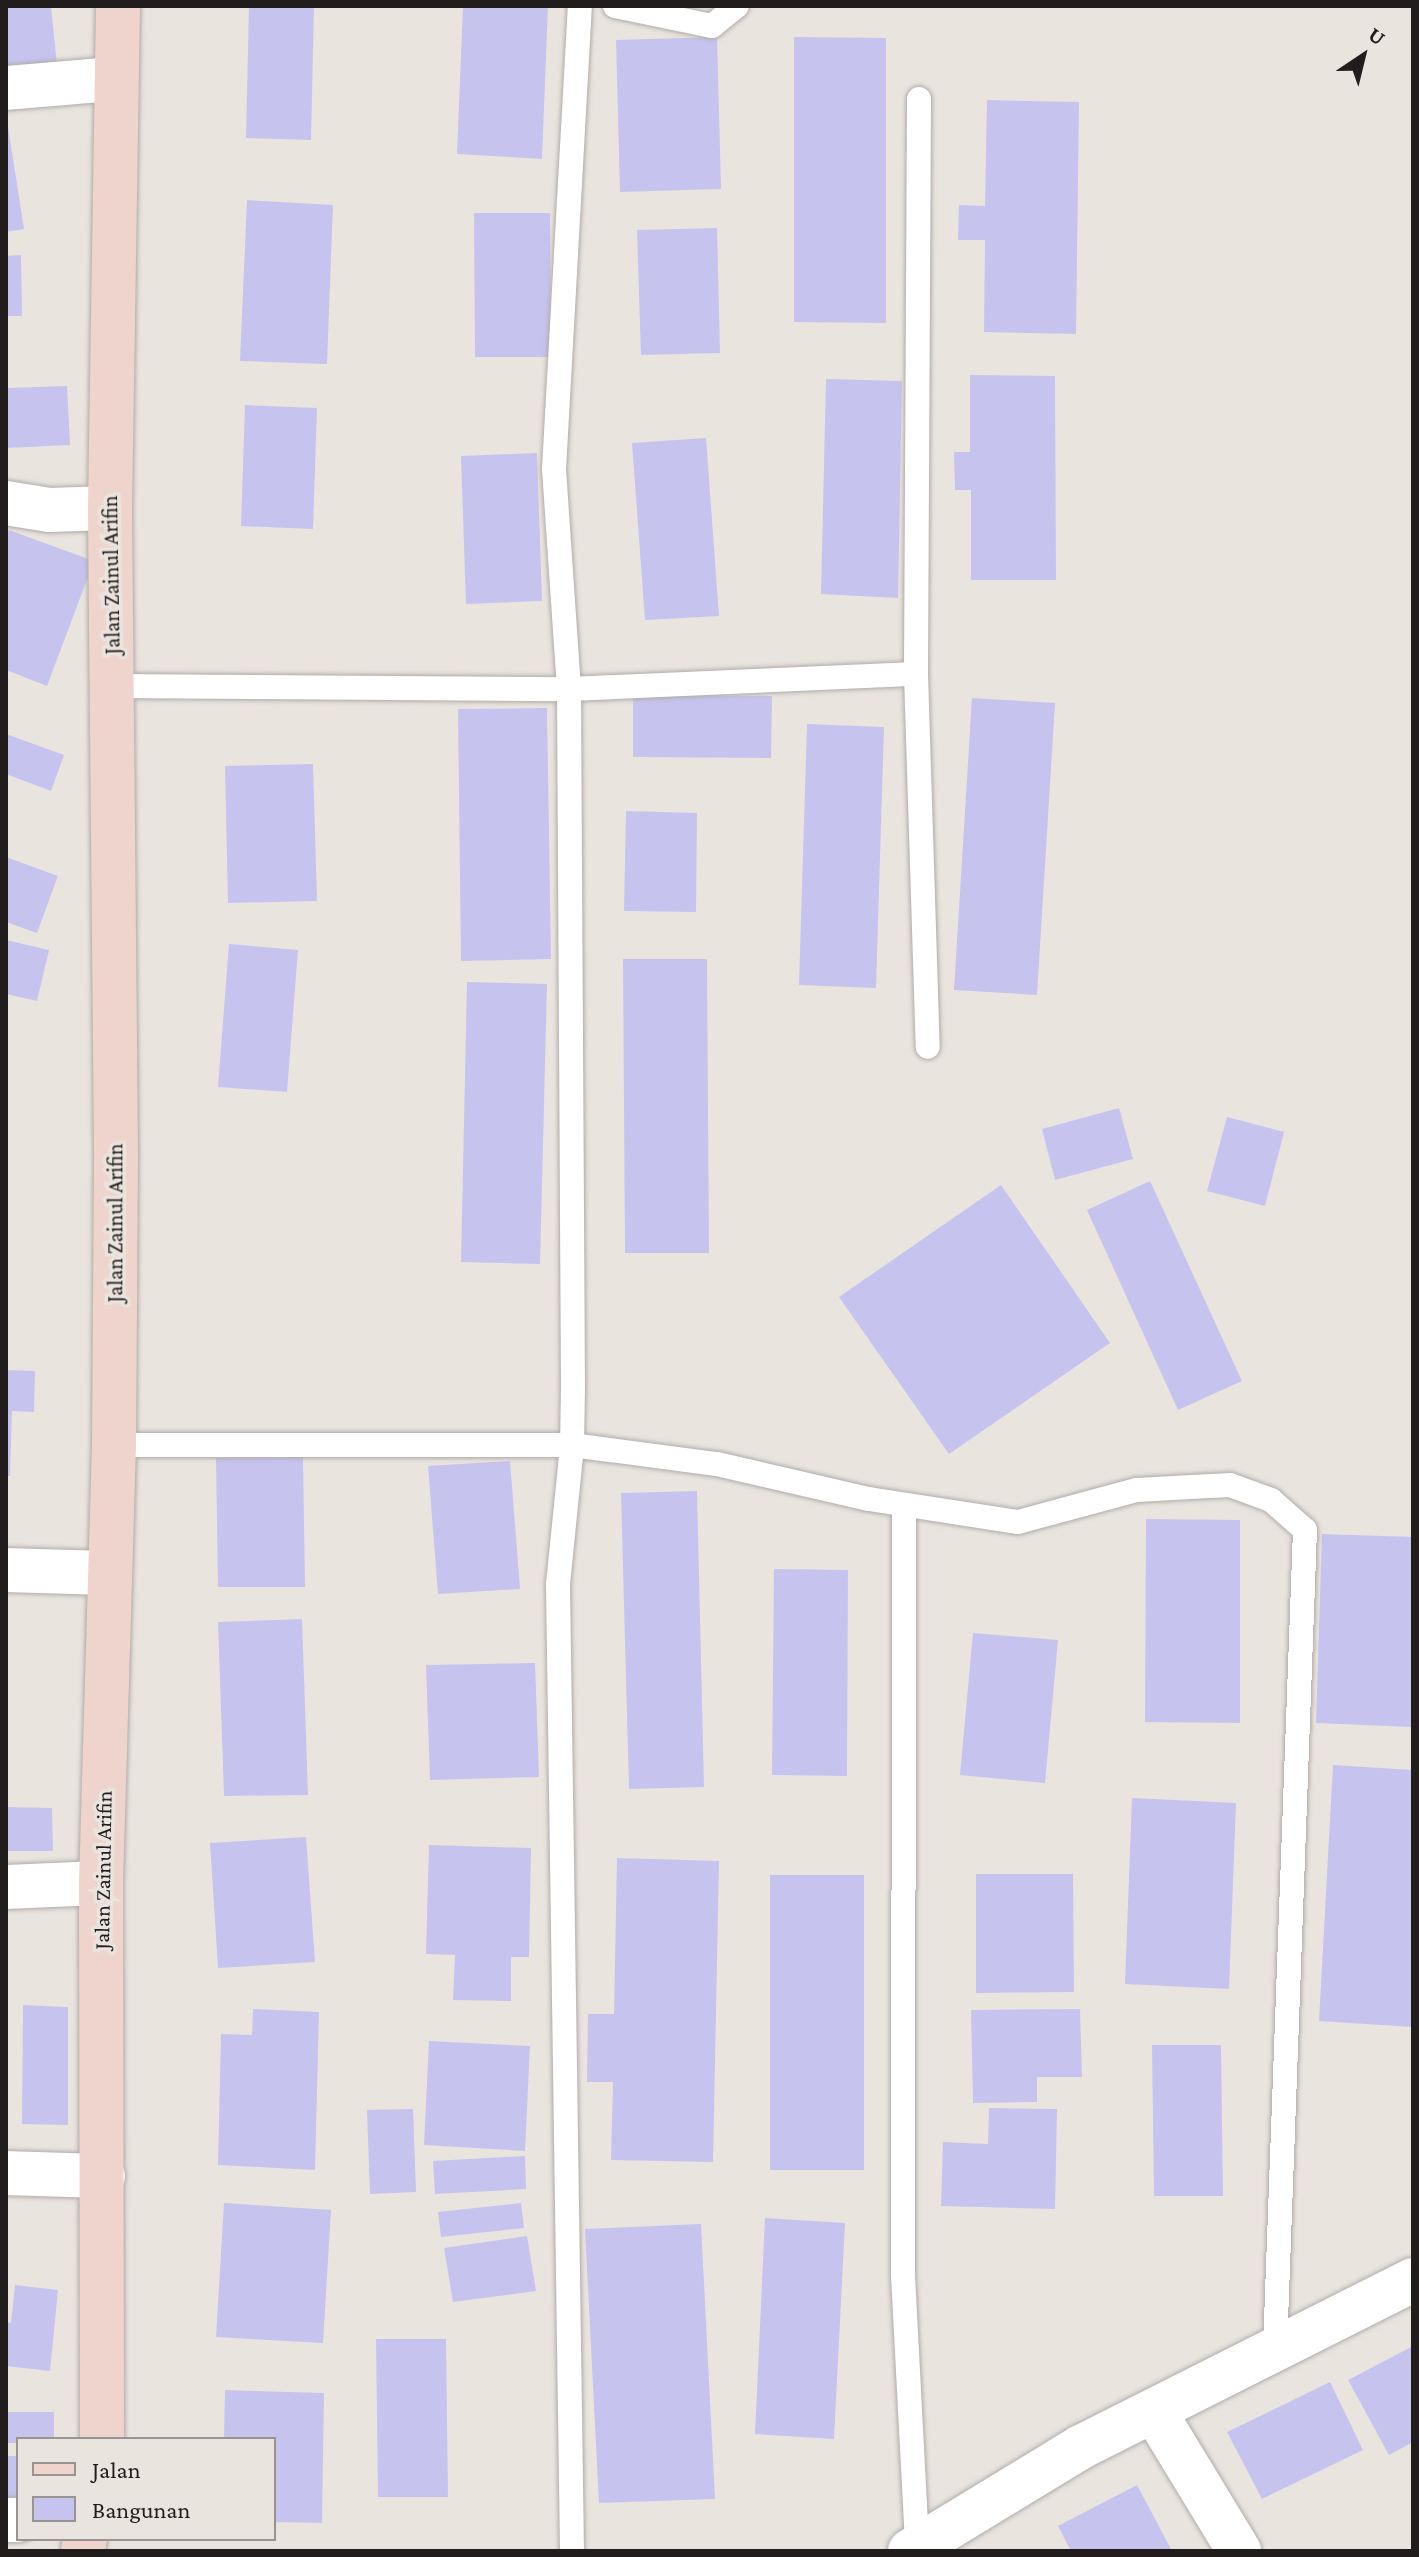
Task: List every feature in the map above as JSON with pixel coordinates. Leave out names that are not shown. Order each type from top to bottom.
[{"type":"street","name":"Jalan Zainul Arifin","points":[[102,2437],[101,1883],[114,1445],[110,508],[114,79],[118,6]]},
{"type":"street","points":[[6,88],[114,79]]},
{"type":"street","points":[[6,503],[49,510],[110,508]]},
{"type":"street","points":[[6,1570],[110,1573]]},
{"type":"street","points":[[6,1887],[101,1883]]},
{"type":"street","points":[[6,2173],[103,2176]]},
{"type":"street","points":[[913,2549],[1081,2447],[1413,2280]]},
{"type":"street","points":[[1154,2411],[1239,2551]]},
{"type":"lane","points":[[572,2551],[558,1584],[572,1445],[569,689],[554,469],[580,6]]},
{"type":"lane","points":[[615,6],[712,26],[737,6]]},
{"type":"lane","points":[[919,99],[916,674],[928,1047]]},
{"type":"lane","points":[[113,686],[569,689],[916,674]]},
{"type":"lane","points":[[114,1445],[572,1445],[717,1464],[904,1505],[1018,1522],[1137,1490],[1230,1485],[1271,1500],[1305,1530],[1275,2348]]},
{"type":"lane","points":[[904,1505],[903,2276],[913,2549]]},
{"type":"building","points":[[6,6],[51,6],[57,65],[6,69]]},
{"type":"building","points":[[249,6],[314,6],[311,140],[246,138]]},
{"type":"building","points":[[463,6],[548,6],[542,159],[457,154]]},
{"type":"building","points":[[717,37],[721,189],[620,192],[616,40]]},
{"type":"building","points":[[794,37],[886,38],[886,323],[794,322]]},
{"type":"building","points":[[987,100],[1079,102],[1076,334],[984,332],[985,240],[958,240],[959,205],[985,206]]},
{"type":"building","points":[[6,114],[24,229],[6,232]]},
{"type":"building","points":[[247,200],[333,205],[327,364],[240,361]]},
{"type":"building","points":[[474,213],[550,213],[551,357],[475,357]]},
{"type":"building","points":[[717,228],[720,353],[641,355],[637,230]]},
{"type":"building","points":[[21,255],[22,316],[6,316],[6,256]]},
{"type":"building","points":[[970,375],[1055,376],[1056,580],[971,580],[971,490],[955,490],[954,452],[970,452]]},
{"type":"building","points":[[826,379],[902,381],[898,598],[821,594]]},
{"type":"building","points":[[67,386],[70,445],[6,448],[6,388]]},
{"type":"building","points":[[245,405],[317,408],[313,529],[241,526]]},
{"type":"building","points":[[706,438],[719,616],[645,620],[632,443]]},
{"type":"building","points":[[537,453],[542,601],[466,604],[461,456]]},
{"type":"building","points":[[9,530],[94,561],[47,686],[6,670],[6,538]]},
{"type":"building","points":[[633,695],[772,696],[771,758],[633,757]]},
{"type":"building","points":[[972,698],[1055,703],[1037,995],[954,990]]},
{"type":"building","points":[[547,708],[551,959],[461,961],[458,709]]},
{"type":"building","points":[[807,724],[884,727],[876,988],[799,985]]},
{"type":"building","points":[[6,734],[64,755],[51,791],[6,774]]},
{"type":"building","points":[[313,764],[317,901],[228,903],[225,766]]},
{"type":"building","points":[[626,811],[697,813],[696,912],[624,911]]},
{"type":"building","points":[[6,857],[58,876],[37,933],[6,922]]},
{"type":"building","points":[[6,940],[49,950],[37,1001],[6,994]]},
{"type":"building","points":[[229,944],[298,950],[287,1092],[218,1087]]},
{"type":"building","points":[[623,959],[707,959],[709,1253],[625,1253]]},
{"type":"building","points":[[467,982],[547,984],[540,1264],[461,1262]]},
{"type":"building","points":[[1119,1108],[1133,1159],[1055,1180],[1042,1129]]},
{"type":"building","points":[[1227,1117],[1284,1132],[1265,1206],[1207,1191]]},
{"type":"building","points":[[1150,1181],[1242,1381],[1178,1410],[1087,1210]]},
{"type":"building","points":[[1001,1185],[1110,1343],[949,1454],[839,1297]]},
{"type":"building","points":[[6,1370],[35,1371],[34,1412],[12,1411],[10,1476],[6,1476]]},
{"type":"building","points":[[303,1457],[305,1587],[218,1587],[216,1458]]},
{"type":"building","points":[[510,1461],[520,1589],[438,1594],[428,1466]]},
{"type":"building","points":[[697,1491],[704,1787],[629,1789],[621,1493]]},
{"type":"building","points":[[1146,1519],[1240,1520],[1240,1723],[1145,1722]]},
{"type":"building","points":[[1322,1534],[1413,1537],[1413,1727],[1316,1723]]},
{"type":"building","points":[[774,1569],[848,1570],[847,1776],[772,1775]]},
{"type":"building","points":[[302,1619],[308,1795],[224,1796],[218,1622]]},
{"type":"building","points":[[973,1633],[1058,1640],[1045,1783],[960,1775]]},
{"type":"building","points":[[535,1663],[539,1777],[430,1780],[426,1665]]},
{"type":"building","points":[[1333,1765],[1413,1770],[1413,2027],[1319,2021]]},
{"type":"building","points":[[1132,1798],[1236,1803],[1229,1989],[1125,1984]]},
{"type":"building","points":[[6,1807],[52,1808],[53,1851],[6,1851]]},
{"type":"building","points":[[306,1837],[315,1962],[218,1968],[210,1843]]},
{"type":"building","points":[[429,1845],[531,1848],[529,1957],[511,1957],[511,2001],[453,2000],[455,1955],[426,1954]]},
{"type":"building","points":[[617,1858],[719,1861],[713,2162],[611,2160],[613,2082],[587,2082],[588,2014],[614,2014]]},
{"type":"building","points":[[976,1874],[1073,1874],[1074,1992],[976,1993]]},
{"type":"building","points":[[770,1875],[864,1875],[864,2170],[770,2170]]},
{"type":"building","points":[[23,2005],[68,2007],[68,2125],[22,2124]]},
{"type":"building","points":[[253,2009],[319,2012],[315,2170],[218,2165],[221,2034],[252,2035]]},
{"type":"building","points":[[1080,2009],[1082,2077],[1037,2077],[1037,2102],[973,2103],[971,2010]]},
{"type":"building","points":[[429,2041],[530,2046],[525,2151],[424,2145]]},
{"type":"building","points":[[1152,2045],[1221,2045],[1223,2196],[1154,2196]]},
{"type":"building","points":[[989,2108],[1057,2109],[1055,2209],[941,2206],[943,2142],[988,2144]]},
{"type":"building","points":[[413,2109],[416,2192],[370,2194],[367,2110]]},
{"type":"building","points":[[525,2156],[526,2189],[435,2194],[433,2161]]},
{"type":"building","points":[[224,2203],[331,2210],[323,2343],[216,2337]]},
{"type":"building","points":[[521,2203],[524,2228],[441,2237],[438,2212]]},
{"type":"building","points":[[765,2218],[845,2223],[834,2439],[755,2434]]},
{"type":"building","points":[[701,2224],[715,2499],[599,2503],[585,2229]]},
{"type":"building","points":[[527,2236],[536,2291],[453,2302],[444,2248]]},
{"type":"building","points":[[15,2285],[58,2290],[50,2371],[6,2366],[6,2322],[11,2323]]},
{"type":"building","points":[[376,2339],[446,2339],[448,2497],[378,2497]]},
{"type":"building","points":[[1413,2346],[1413,2442],[1389,2455],[1348,2380]]},
{"type":"building","points":[[1330,2382],[1363,2450],[1262,2499],[1227,2432]]},
{"type":"building","points":[[225,2390],[324,2393],[322,2523],[276,2522],[276,2437],[224,2437]]},
{"type":"building","points":[[6,2412],[54,2412],[54,2437],[16,2437],[16,2443],[6,2443]]},
{"type":"building","points":[[6,2456],[16,2456],[16,2509],[6,2509]]},
{"type":"building","points":[[1137,2485],[1172,2551],[1071,2551],[1058,2526]]}]
